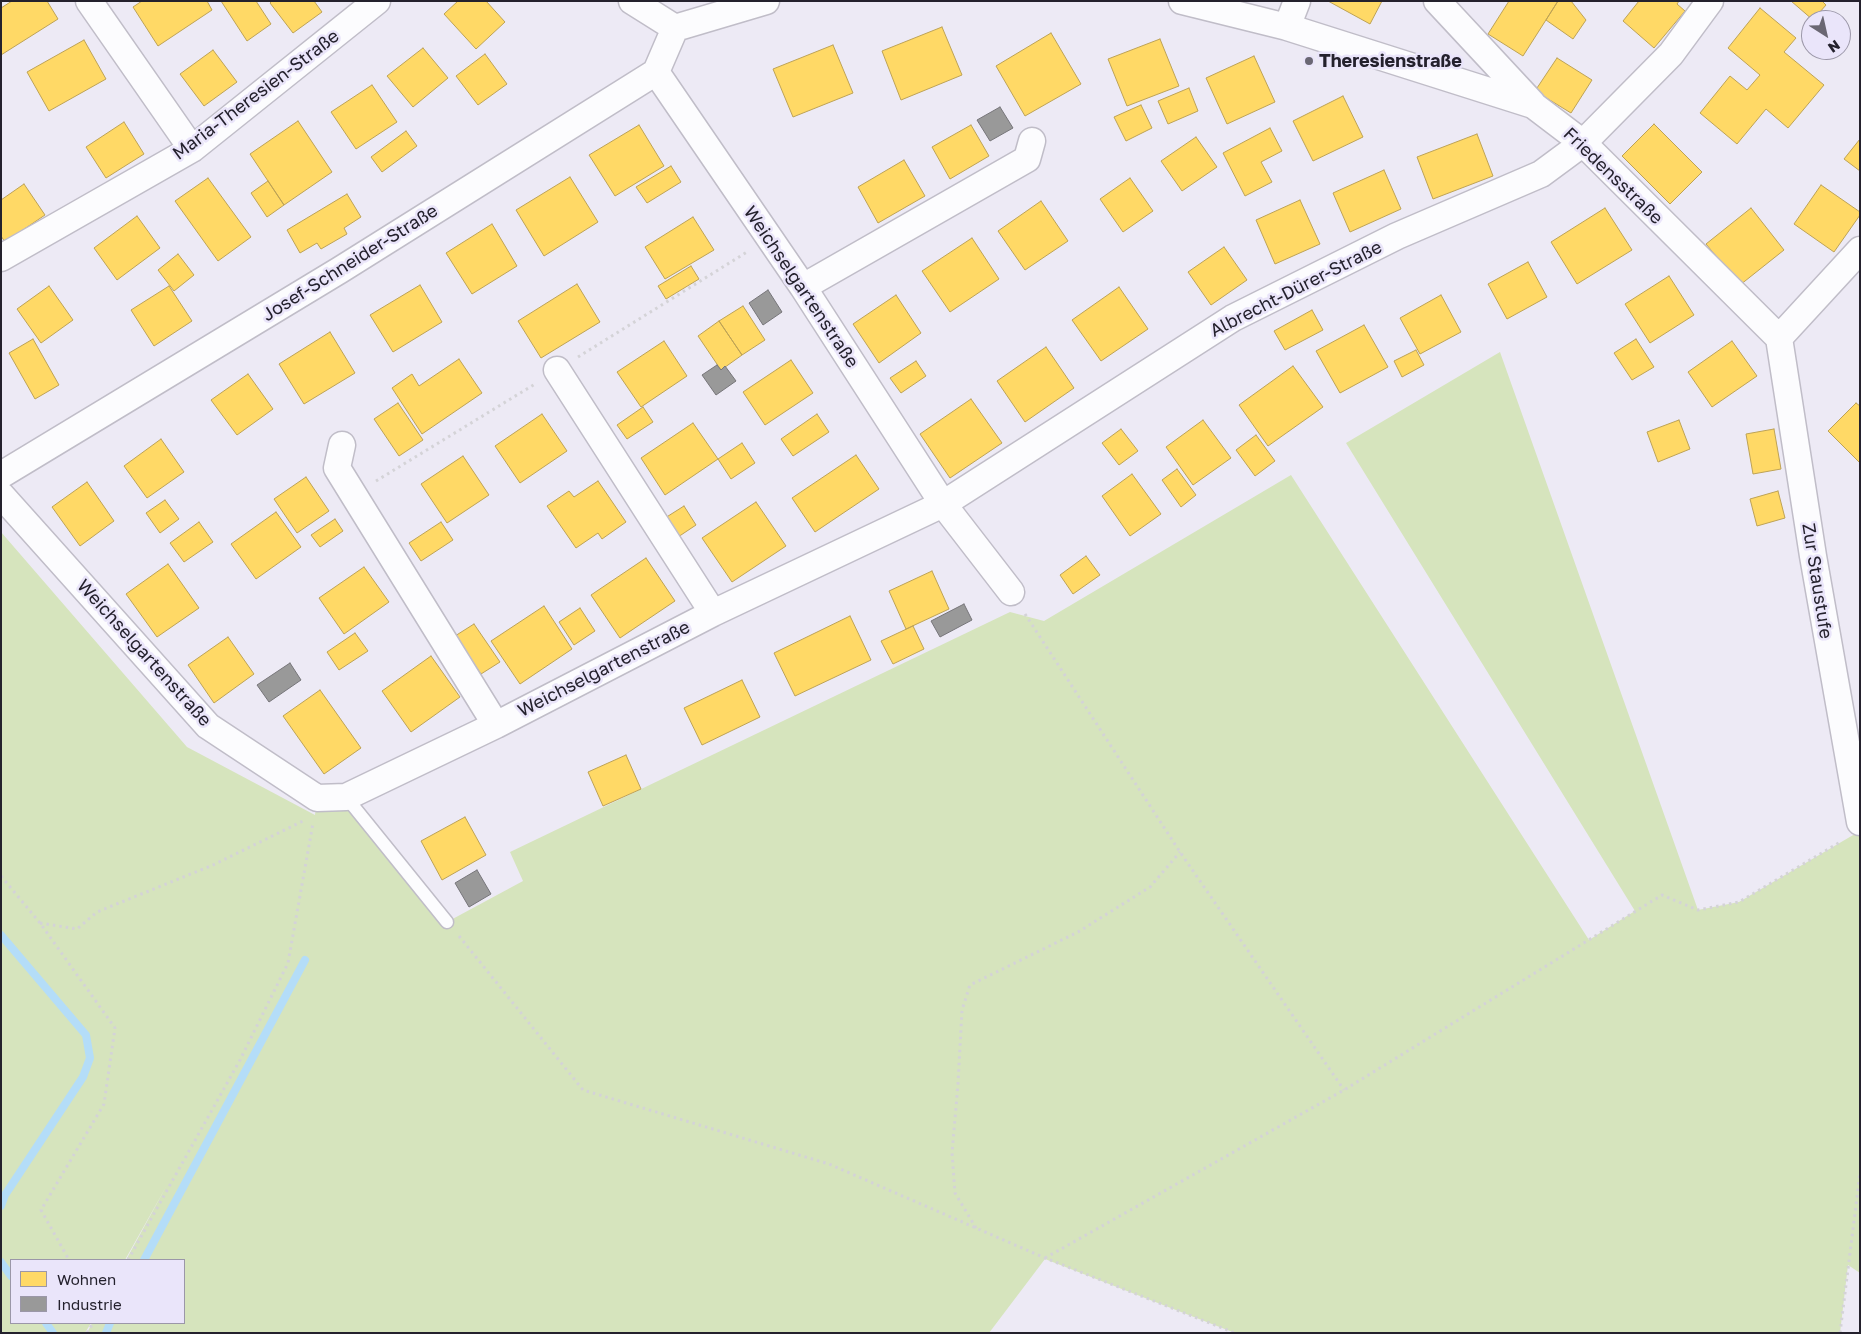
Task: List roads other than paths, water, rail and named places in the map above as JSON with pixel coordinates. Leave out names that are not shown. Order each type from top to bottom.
[{"type":"street","points":[[89,1],[192,149]]},
{"type":"street","name":"Maria-Theresien-Straße","points":[[1,258],[192,149],[377,1]]},
{"type":"street","points":[[632,1],[675,28],[766,1]]},
{"type":"street","name":"Friedensstraße","points":[[1182,1],[1286,27],[1534,105],[1583,143],[1780,338]]},
{"type":"street","points":[[1286,27],[1297,1]]},
{"type":"street","points":[[1437,1],[1534,105]]},
{"type":"street","points":[[1583,143],[1671,54],[1710,1]]},
{"type":"street","points":[[656,72],[675,28]]},
{"type":"street","name":"Weichselgartenstraße","points":[[656,72],[803,287],[943,504],[1011,592]]},
{"type":"street","name":"Josef-Schneider-Straße","points":[[1,475],[340,270],[656,72]]},
{"type":"street","points":[[803,287],[1027,159],[1032,141]]},
{"type":"street","name":"Albrecht-Dürer-Straße","points":[[943,504],[1233,318],[1397,236],[1541,174],[1583,143]]},
{"type":"street","points":[[1780,338],[1860,250]]},
{"type":"street","name":"Zur Staustufe","points":[[1780,338],[1852,831]]},
{"type":"street","name":"Weichselgartenstraße","points":[[557,370],[712,613]]},
{"type":"street","points":[[342,445],[338,468],[496,725]]},
{"type":"street","name":"Weichselgartenstraße","points":[[1,495],[208,726],[316,806],[346,797],[496,725],[712,613],[943,504]]},
{"type":"lane","points":[[346,797],[447,922]]},
{"type":"waterway","points":[[1,935],[86,1035],[90,1058],[83,1077],[5,1195],[1,1206]]},
{"type":"waterway","points":[[145,1259],[305,960]]},
{"type":"waterway","points":[[1,1262],[10,1275]]},
{"type":"waterway","points":[[47,1324],[53,1333]]},
{"type":"waterway","points":[[106,1333],[110,1324]]},
{"type":"place","name":"Theresienstraße","points":[[1309,61]]}]
